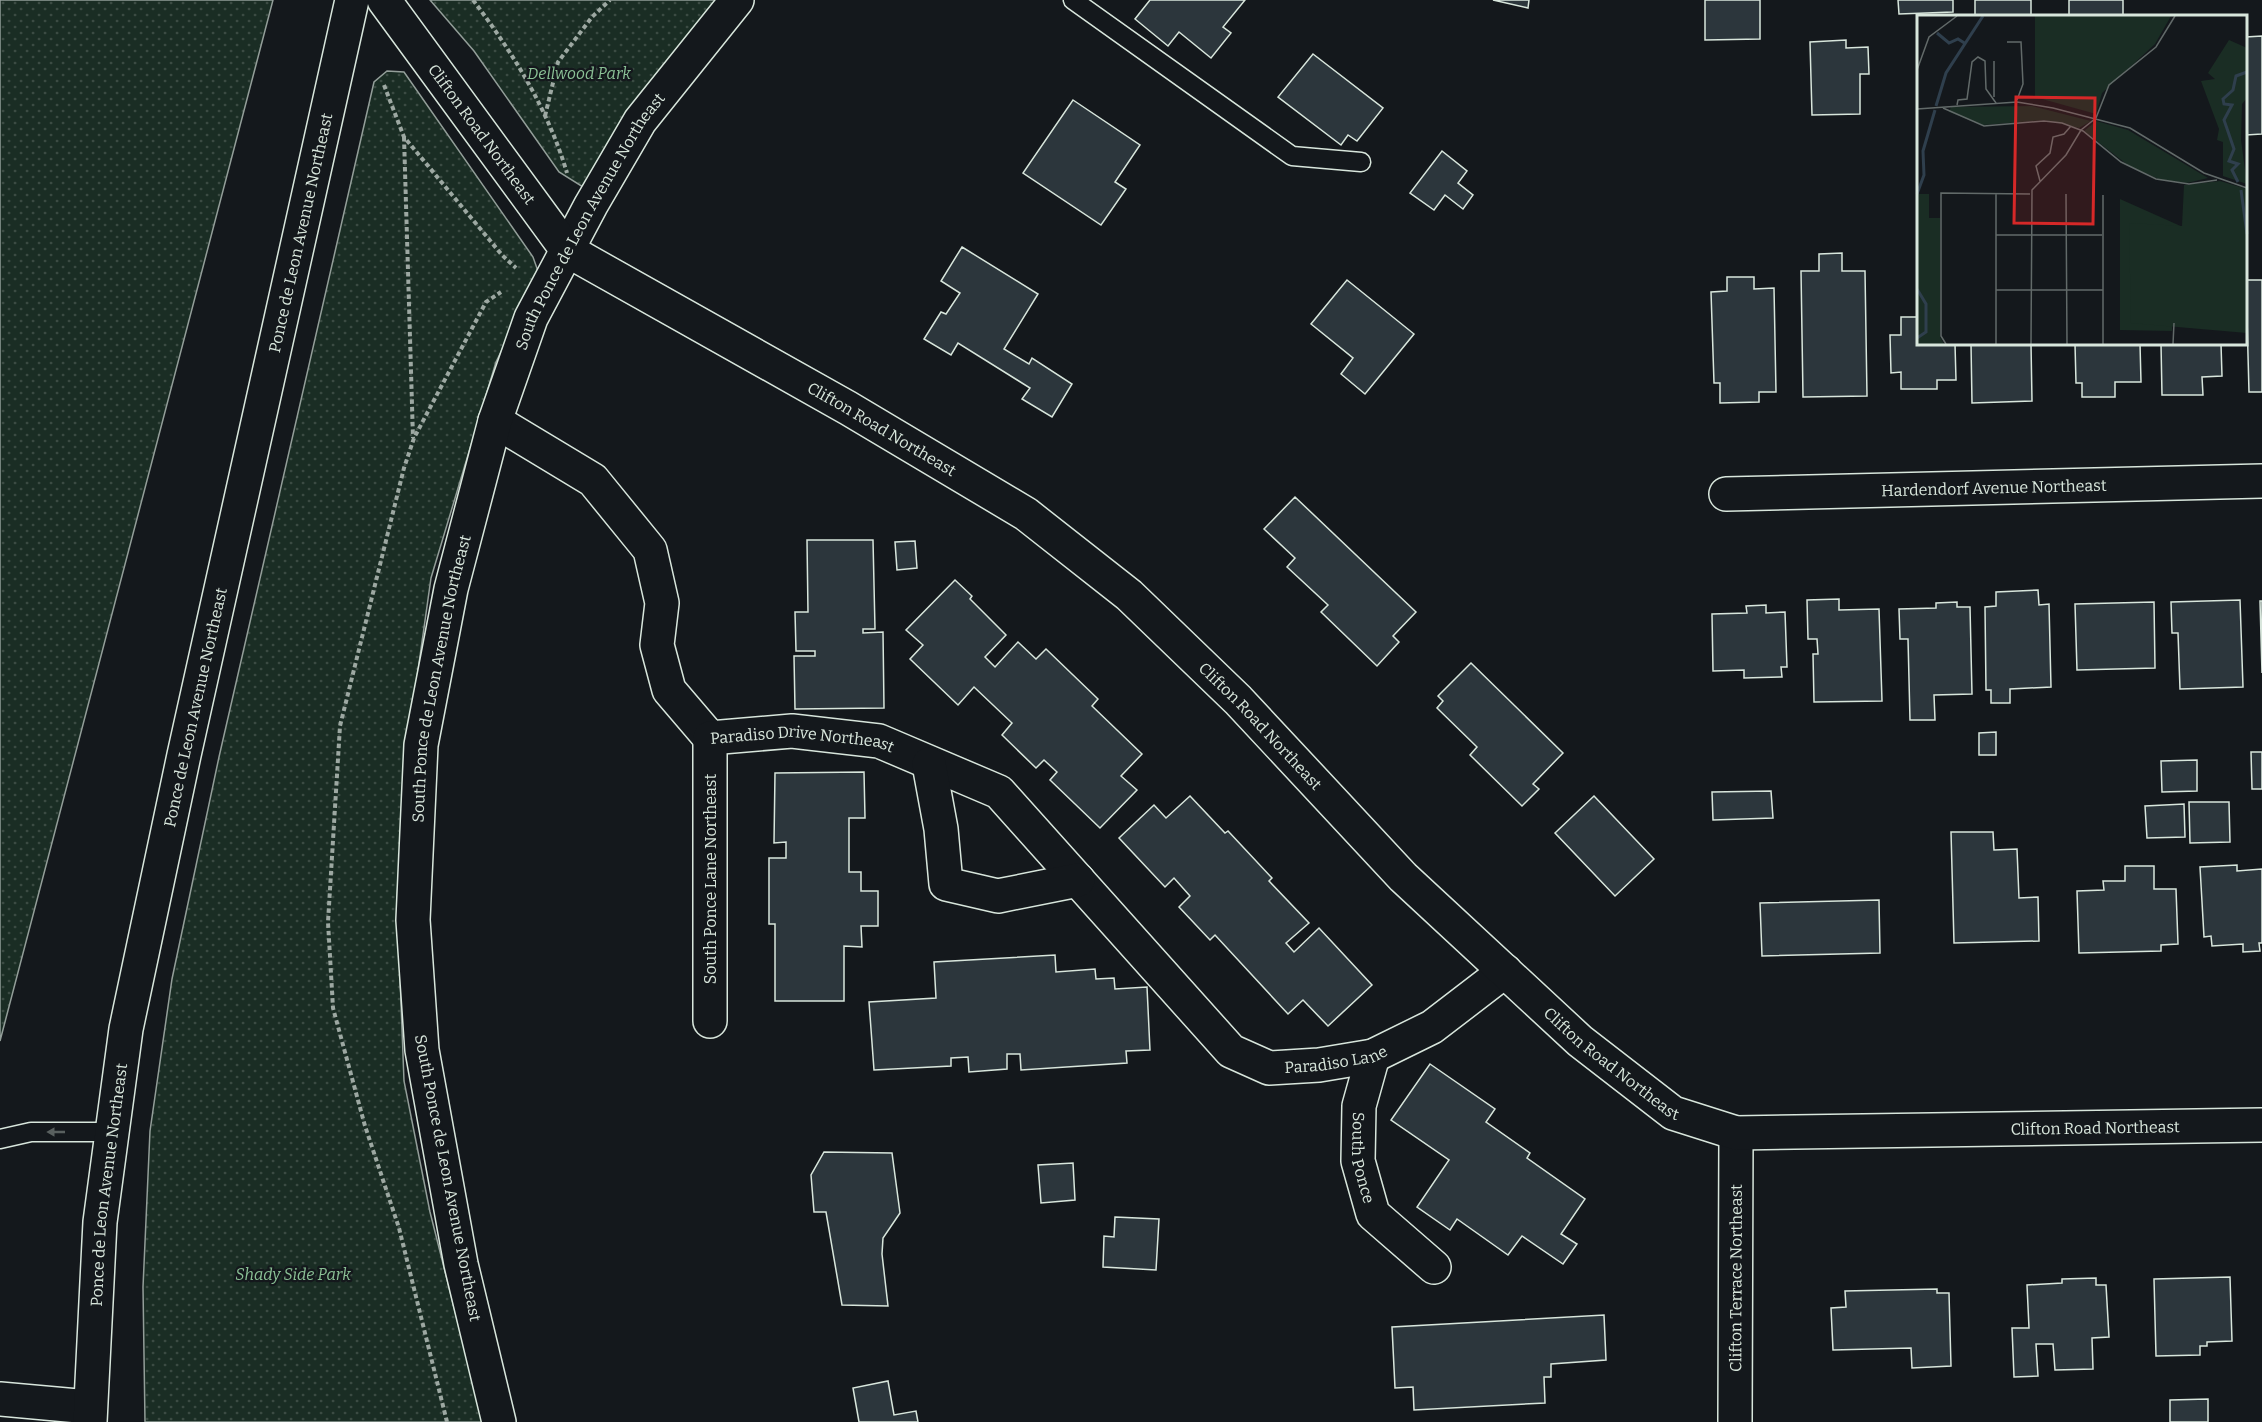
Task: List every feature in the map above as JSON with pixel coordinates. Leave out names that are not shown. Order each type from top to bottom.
[{"type":"main road","name":"Ponce de Leon Avenue Northeast","points":[[89,1414],[100,1222],[131,1006],[184,755],[352,0]]},
{"type":"main road","name":"Clifton Road Northeast","points":[[384,0],[567,250],[848,408],[1026,513],[1129,595],[1238,700],[1403,877],[1580,1041],[1673,1113],[1736,1133],[2262,1125]]},
{"type":"main road","name":"South Ponce de Leon Avenue Northeast","points":[[499,1422],[462,1264],[422,1050],[413,920],[421,746],[451,590],[495,421],[531,318],[640,121],[737,0]]},
{"type":"main road","name":"Paradiso Drive Northeast","points":[[495,421],[593,480],[650,550],[662,603],[657,645],[669,690],[710,738],[792,731],[879,741],[999,792],[1078,880]]},
{"type":"main road","name":"Hardendorf Avenue Northeast","points":[[1725,494],[2262,481]]},
{"type":"main road","name":"South Ponce Lane Northeast","points":[[710,738],[711,1021]]},
{"type":"main road","points":[[929,764],[941,829],[946,884],[998,896],[1078,880]]},
{"type":"main road","name":"Paradiso Lane","points":[[1078,880],[1231,1051],[1269,1068],[1319,1065],[1373,1056],[1432,1027],[1505,971]]},
{"type":"main road","name":"South Ponce","points":[[1373,1056],[1359,1106],[1358,1161],[1373,1214],[1434,1267]]},
{"type":"main road","name":"Clifton Terrace Northeast","points":[[1735,1422],[1736,1133]]},
{"type":"main road","points":[[0,1400],[89,1414]]},
{"type":"lane","points":[[1073,0],[1292,156],[1361,162]]},
{"type":"lane","points":[[0,1139],[31,1132],[112,1132]]},
{"type":"path","points":[[473,0],[495,29],[532,89],[560,149],[569,178]]},
{"type":"path","points":[[545,117],[558,62],[592,17],[610,0]]},
{"type":"path","points":[[384,85],[404,136],[502,255],[517,269]]},
{"type":"path","points":[[404,136],[414,438]]},
{"type":"green space","points":[[0,0],[273,0],[0,1041]]},
{"type":"green space","name":"Dellwood Park","points":[[430,0],[724,0],[583,187],[559,172],[474,51]]},
{"type":"green space","name":"Shady Side Park","points":[[387,71],[404,72],[533,257],[539,274],[496,362],[431,578],[406,756],[397,899],[404,1081],[430,1212],[483,1422],[145,1422],[143,1287],[150,1131],[172,979],[219,757],[374,82]]},
{"type":"building","points":[[1150,0],[1245,0],[1223,27],[1231,33],[1211,58],[1179,32],[1168,46],[1135,19]]},
{"type":"building","points":[[1493,0],[1529,0],[1528,8]]},
{"type":"building","points":[[1705,0],[1760,0],[1760,39],[1705,40]]},
{"type":"building","points":[[1898,0],[1953,0],[1953,12],[1899,14]]},
{"type":"building","points":[[1975,0],[2031,0],[2031,15],[1975,15]]},
{"type":"building","points":[[2069,0],[2123,0],[2123,15],[2069,15]]},
{"type":"building","points":[[2262,36],[2262,134],[2247,135],[2247,37]]},
{"type":"building","points":[[1846,40],[1846,48],[1868,47],[1869,74],[1860,74],[1860,114],[1812,115],[1810,42]]},
{"type":"building","points":[[1313,54],[1383,108],[1357,141],[1348,135],[1341,145],[1278,97]]},
{"type":"building","points":[[1073,100],[1140,145],[1115,182],[1126,189],[1101,225],[1023,173]]},
{"type":"building","points":[[1442,151],[1467,171],[1458,183],[1473,195],[1463,209],[1445,195],[1434,210],[1410,193]]},
{"type":"building","points":[[962,247],[1038,294],[1004,349],[1029,364],[1032,358],[1072,384],[1052,417],[1022,399],[1030,388],[958,343],[951,355],[924,339],[941,312],[946,314],[960,293],[941,281]]},
{"type":"building","points":[[1842,253],[1842,271],[1865,271],[1867,396],[1803,397],[1801,271],[1819,271],[1819,254]]},
{"type":"building","points":[[1727,277],[1754,277],[1754,289],[1774,288],[1776,392],[1759,392],[1759,402],[1720,403],[1720,383],[1714,383],[1711,292],[1727,291]]},
{"type":"building","points":[[1347,280],[1414,334],[1365,394],[1341,374],[1353,358],[1311,324]]},
{"type":"building","points":[[2247,280],[2262,280],[2262,392],[2249,392]]},
{"type":"building","points":[[1901,317],[1917,317],[1917,345],[1955,345],[1956,380],[1937,380],[1937,389],[1901,389],[1901,372],[1891,373],[1890,335],[1901,335]]},
{"type":"building","points":[[1971,345],[2031,345],[2032,401],[1972,403]]},
{"type":"building","points":[[2075,345],[2140,345],[2141,382],[2115,382],[2115,397],[2082,397],[2082,383],[2076,383]]},
{"type":"building","points":[[2161,345],[2221,345],[2222,376],[2202,377],[2203,395],[2162,395]]},
{"type":"building","points":[[1295,497],[1416,612],[1393,636],[1399,642],[1377,666],[1321,612],[1328,605],[1287,567],[1295,558],[1264,529]]},
{"type":"building","points":[[807,540],[873,540],[875,629],[863,629],[863,633],[883,632],[884,708],[795,709],[794,656],[815,656],[815,651],[796,651],[795,612],[808,612]]},
{"type":"building","points":[[915,541],[917,568],[897,570],[895,542]]},
{"type":"building","points":[[955,580],[972,596],[970,599],[1006,635],[985,657],[995,667],[1018,642],[1036,659],[1046,649],[1098,699],[1092,706],[1142,754],[1121,776],[1137,790],[1100,828],[1050,780],[1057,772],[1044,760],[1036,768],[1002,735],[1012,723],[974,687],[958,705],[910,659],[923,645],[906,630]]},
{"type":"building","points":[[2038,590],[2039,605],[2049,604],[2051,687],[2010,689],[2010,703],[1991,703],[1991,690],[1986,690],[1985,607],[1996,606],[1996,592]]},
{"type":"building","points":[[1839,599],[1839,610],[1879,609],[1882,701],[1814,702],[1813,654],[1818,654],[1817,639],[1808,639],[1807,600]]},
{"type":"building","points":[[2240,600],[2243,687],[2180,689],[2178,633],[2172,633],[2171,602]]},
{"type":"building","points":[[2260,601],[2262,601],[2262,673]]},
{"type":"building","points":[[1957,602],[1957,607],[1970,607],[1972,694],[1934,695],[1935,720],[1910,720],[1908,639],[1900,639],[1899,609],[1936,608],[1936,603]]},
{"type":"building","points":[[2154,602],[2155,668],[2077,670],[2075,604]]},
{"type":"building","points":[[1766,605],[1766,613],[1785,612],[1787,667],[1781,667],[1782,677],[1744,678],[1744,670],[1713,671],[1712,614],[1747,613],[1746,606]]},
{"type":"building","points":[[1471,663],[1563,753],[1533,784],[1539,789],[1522,806],[1470,755],[1477,747],[1437,708],[1443,701],[1438,696]]},
{"type":"building","points":[[1996,732],[1996,755],[1979,755],[1979,733]]},
{"type":"building","points":[[2251,752],[2262,752],[2262,789],[2252,789]]},
{"type":"building","points":[[2197,760],[2197,791],[2162,792],[2161,761]]},
{"type":"building","points":[[864,772],[865,818],[849,818],[849,872],[861,872],[861,891],[878,891],[878,926],[861,926],[862,947],[844,946],[844,1001],[775,1001],[775,924],[769,924],[769,858],[786,858],[786,842],[774,843],[775,773]]},
{"type":"building","points":[[1771,791],[1773,818],[1713,820],[1712,792]]},
{"type":"building","points":[[1190,796],[1225,833],[1228,831],[1272,878],[1269,881],[1309,923],[1286,943],[1294,952],[1319,928],[1372,985],[1328,1026],[1303,1000],[1288,1014],[1215,935],[1210,940],[1179,907],[1190,896],[1174,878],[1165,887],[1119,838],[1154,805],[1166,818]]},
{"type":"building","points":[[1594,796],[1654,859],[1615,896],[1555,833]]},
{"type":"building","points":[[2189,802],[2229,802],[2230,842],[2190,843]]},
{"type":"building","points":[[2184,804],[2185,837],[2147,838],[2145,806]]},
{"type":"building","points":[[1951,832],[1993,832],[1994,850],[2017,849],[2019,898],[2038,897],[2039,941],[1954,943]]},
{"type":"building","points":[[2237,865],[2237,871],[2262,869],[2262,943],[2259,943],[2260,951],[2243,952],[2243,944],[2212,946],[2211,936],[2204,937],[2200,867]]},
{"type":"building","points":[[2125,866],[2154,866],[2154,889],[2176,889],[2178,944],[2161,945],[2161,951],[2079,953],[2077,891],[2104,890],[2103,881],[2125,881]]},
{"type":"building","points":[[1879,900],[1880,953],[1762,956],[1760,903]]},
{"type":"building","points":[[1055,955],[1056,972],[1095,969],[1096,979],[1114,978],[1115,989],[1147,987],[1150,1050],[1126,1051],[1127,1063],[1021,1070],[1020,1054],[1007,1054],[1007,1069],[969,1072],[968,1057],[951,1058],[951,1066],[874,1070],[869,1002],[936,998],[934,962]]},
{"type":"building","points":[[1430,1064],[1495,1109],[1486,1122],[1530,1153],[1527,1158],[1585,1199],[1561,1234],[1577,1244],[1563,1264],[1522,1236],[1508,1255],[1457,1219],[1450,1230],[1417,1207],[1449,1160],[1391,1120]]},
{"type":"building","points":[[824,1152],[892,1153],[900,1213],[883,1238],[882,1254],[888,1306],[842,1305],[826,1212],[814,1212],[811,1175]]},
{"type":"building","points":[[1073,1163],[1075,1200],[1041,1203],[1038,1165]]},
{"type":"building","points":[[1115,1217],[1159,1219],[1156,1270],[1103,1267],[1104,1236],[1114,1237]]},
{"type":"building","points":[[2230,1277],[2232,1341],[2207,1342],[2207,1346],[2200,1346],[2200,1355],[2156,1356],[2154,1279]]},
{"type":"building","points":[[2096,1278],[2096,1285],[2106,1285],[2109,1337],[2092,1338],[2093,1369],[2055,1370],[2053,1344],[2036,1344],[2038,1376],[2014,1377],[2012,1328],[2029,1328],[2027,1285],[2062,1283],[2062,1279]]},
{"type":"building","points":[[1937,1289],[1937,1293],[1949,1293],[1951,1366],[1912,1368],[1911,1348],[1833,1350],[1831,1308],[1846,1307],[1845,1291]]},
{"type":"building","points":[[1604,1315],[1606,1360],[1551,1364],[1551,1377],[1544,1377],[1545,1403],[1414,1410],[1413,1387],[1395,1388],[1392,1327]]},
{"type":"building","points":[[888,1381],[894,1415],[916,1411],[918,1422],[859,1422],[853,1388]]},
{"type":"building","points":[[2208,1399],[2208,1422],[2170,1422],[2170,1400]]}]
